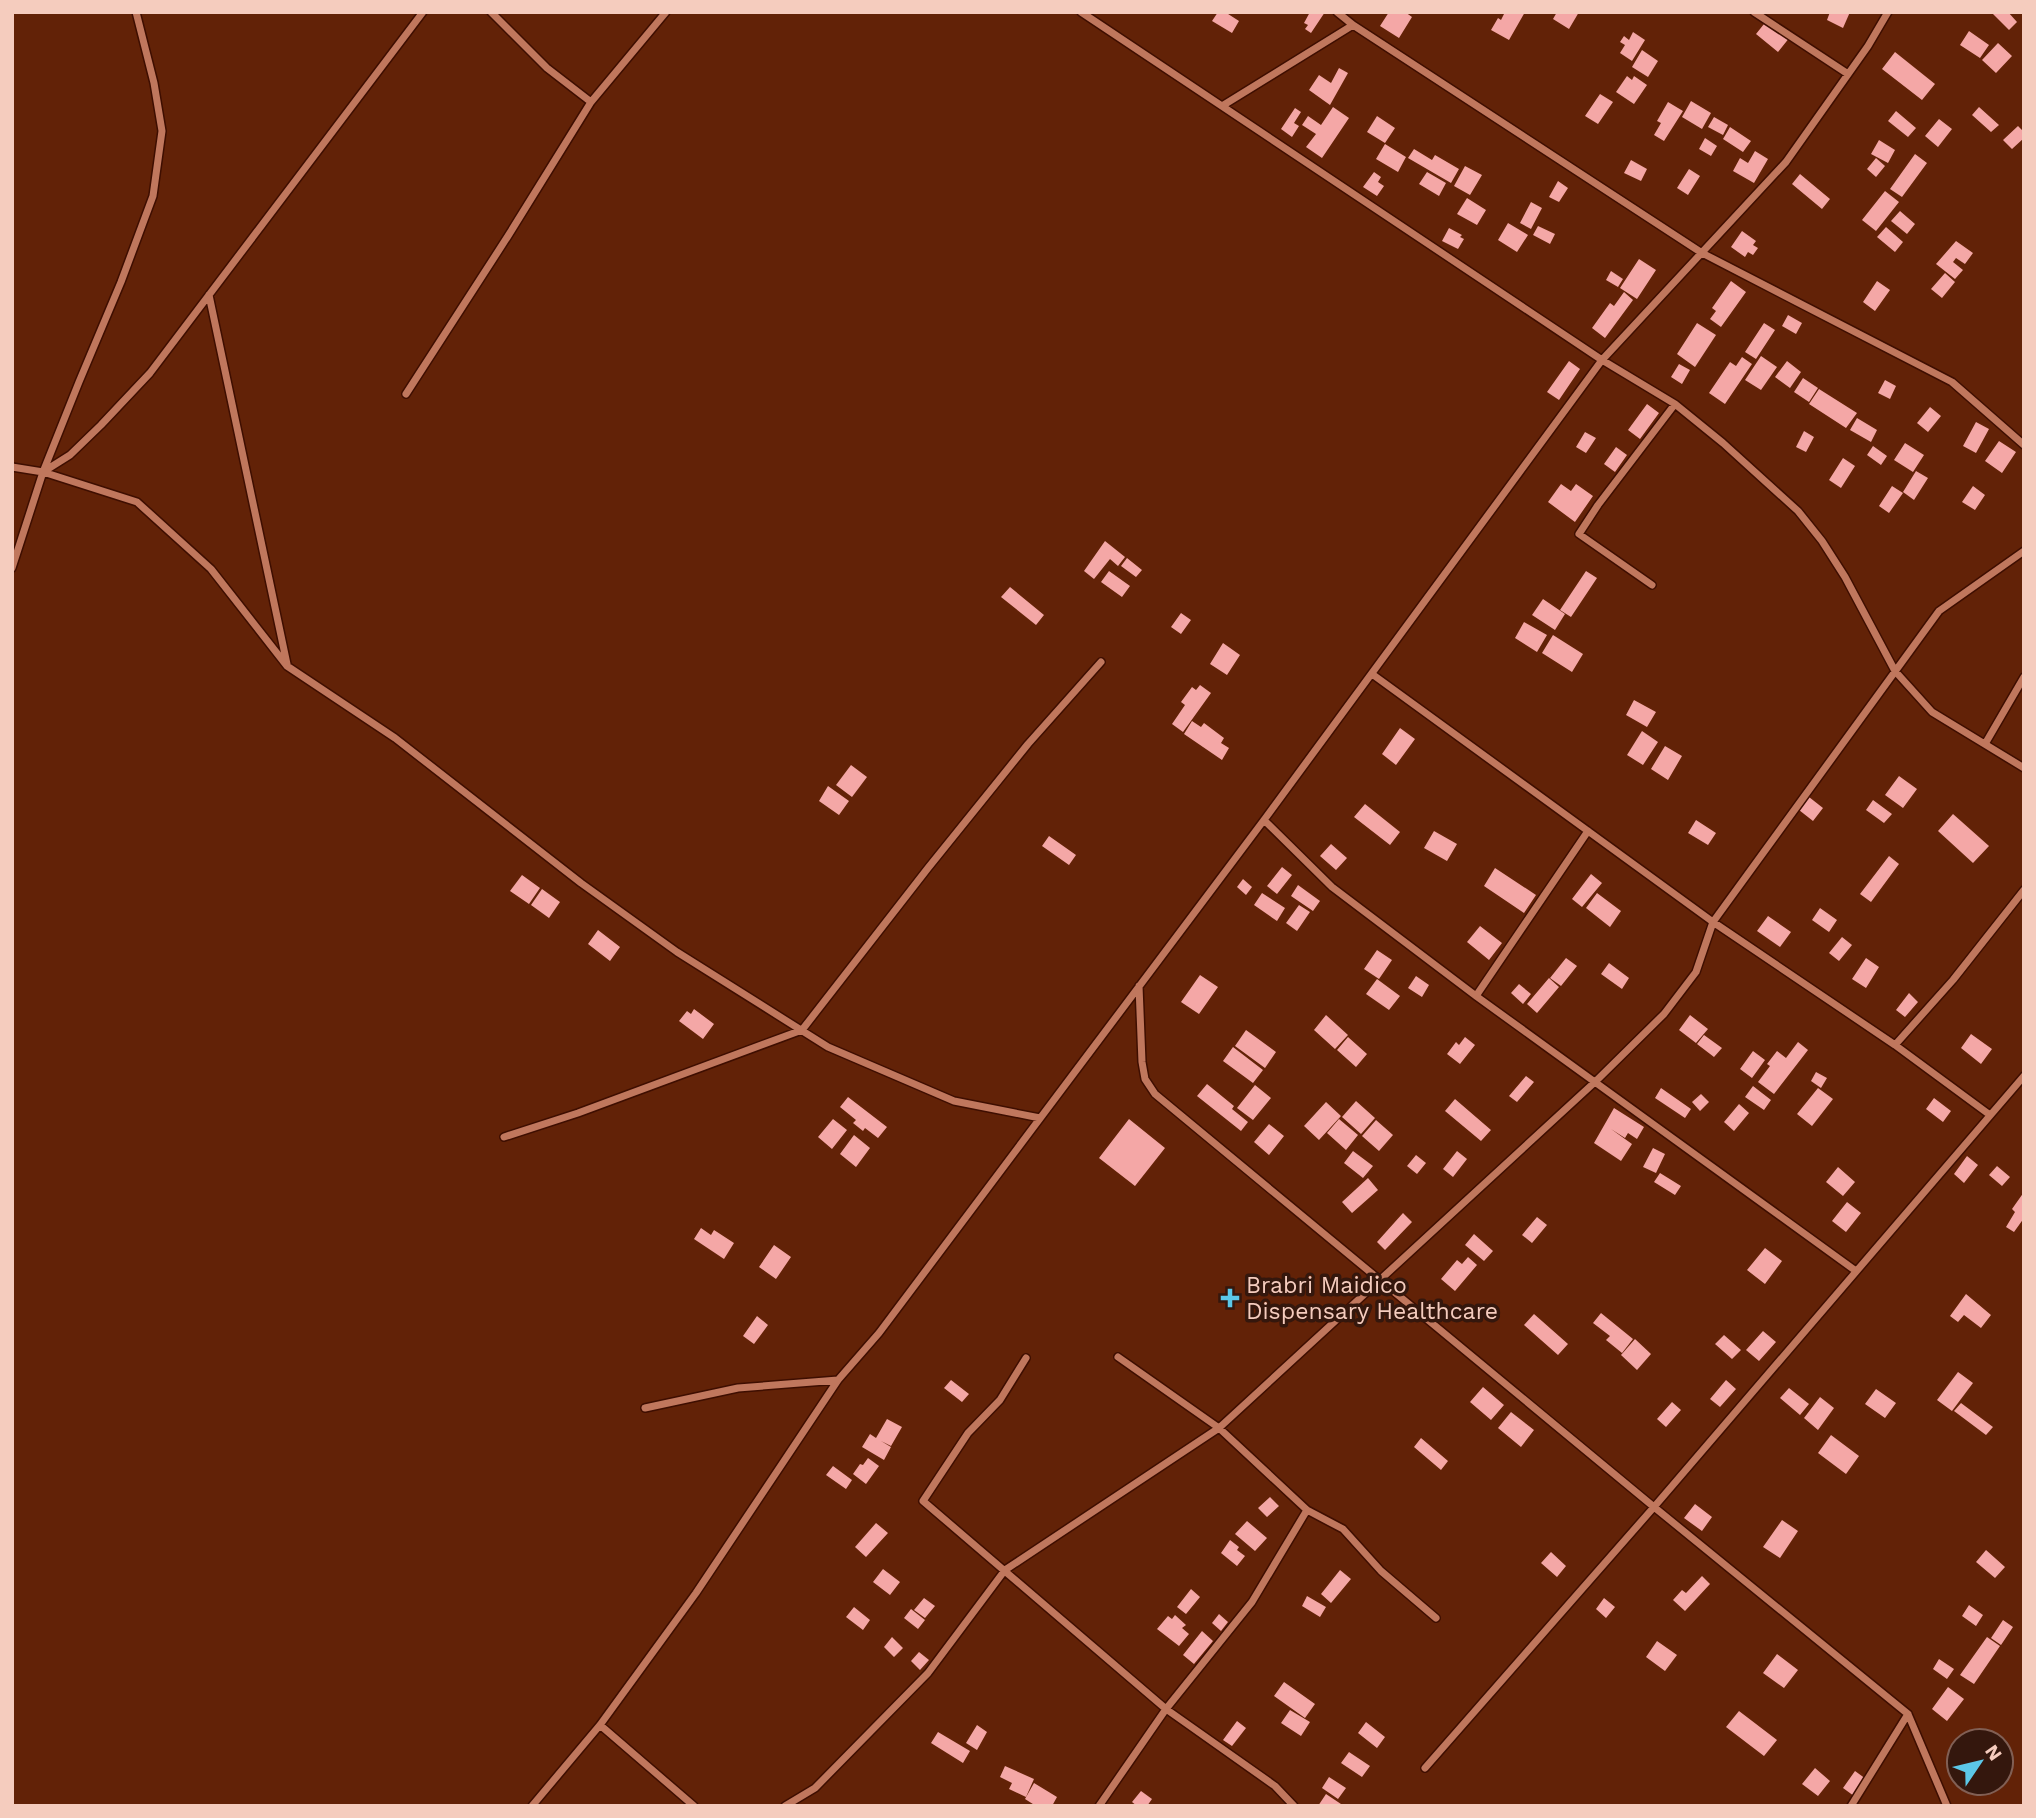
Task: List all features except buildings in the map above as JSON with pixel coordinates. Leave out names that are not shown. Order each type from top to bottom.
[{"type":"street","points":[[12,568],[43,472],[121,282],[153,196],[162,131],[154,83],[136,12]]},
{"type":"street","points":[[43,472],[70,455],[150,373],[424,12]]},
{"type":"street","points":[[491,12],[548,68],[591,102]]},
{"type":"street","points":[[406,394],[591,102],[666,12]]},
{"type":"street","points":[[1337,12],[1702,253],[1952,382],[2024,445]]},
{"type":"street","points":[[1754,12],[1848,74]]},
{"type":"street","points":[[532,1806],[600,1725],[696,1593],[838,1380],[879,1333],[1264,820],[1602,360],[1786,162],[1888,12]]},
{"type":"street","points":[[1084,13],[1602,360],[1675,404],[1798,511],[1822,541],[1845,577],[1895,671],[1932,712],[2024,768]]},
{"type":"street","points":[[1222,106],[1353,25]]},
{"type":"street","points":[[209,295],[287,666]]},
{"type":"street","points":[[1652,585],[1579,534],[1675,404]]},
{"type":"street","points":[[12,467],[43,472],[137,502],[211,569],[287,666],[395,738],[581,883],[656,937],[802,1030],[828,1046],[954,1101],[1040,1118]]},
{"type":"street","points":[[785,1806],[814,1788],[928,1673],[1005,1570],[1219,1428],[1596,1081],[1664,1014],[1696,972],[1713,922],[1939,611],[2024,551]]},
{"type":"street","points":[[505,1138],[802,1030],[1003,775],[1101,662]]},
{"type":"street","points":[[1372,674],[1713,922],[1895,1045],[1990,1115]]},
{"type":"street","points":[[1984,744],[2024,677]]},
{"type":"street","points":[[1264,820],[1332,887],[1476,996],[1856,1271]]},
{"type":"street","points":[[1476,996],[1588,831]]},
{"type":"street","points":[[1895,1045],[1953,980],[2024,890]]},
{"type":"street","points":[[1139,986],[1142,1062],[1145,1079],[1155,1094],[1908,1714],[1947,1806]]},
{"type":"street","points":[[1425,1768],[1654,1507],[2024,1076]]},
{"type":"street","points":[[1118,1357],[1219,1428],[1307,1510],[1343,1529],[1381,1572],[1436,1618]]},
{"type":"street","points":[[1026,1358],[1000,1400],[968,1433],[923,1501],[1166,1709],[1275,1786],[1294,1806]]},
{"type":"street","points":[[645,1408],[738,1388],[838,1380]]},
{"type":"street","points":[[1099,1806],[1166,1709],[1252,1602],[1307,1510]]},
{"type":"street","points":[[1851,1806],[1908,1714]]},
{"type":"street","points":[[600,1725],[694,1806]]},
{"type":"place","name":"Brabri Maidico Dispensary Healthcare","points":[[1230,1298]]}]
